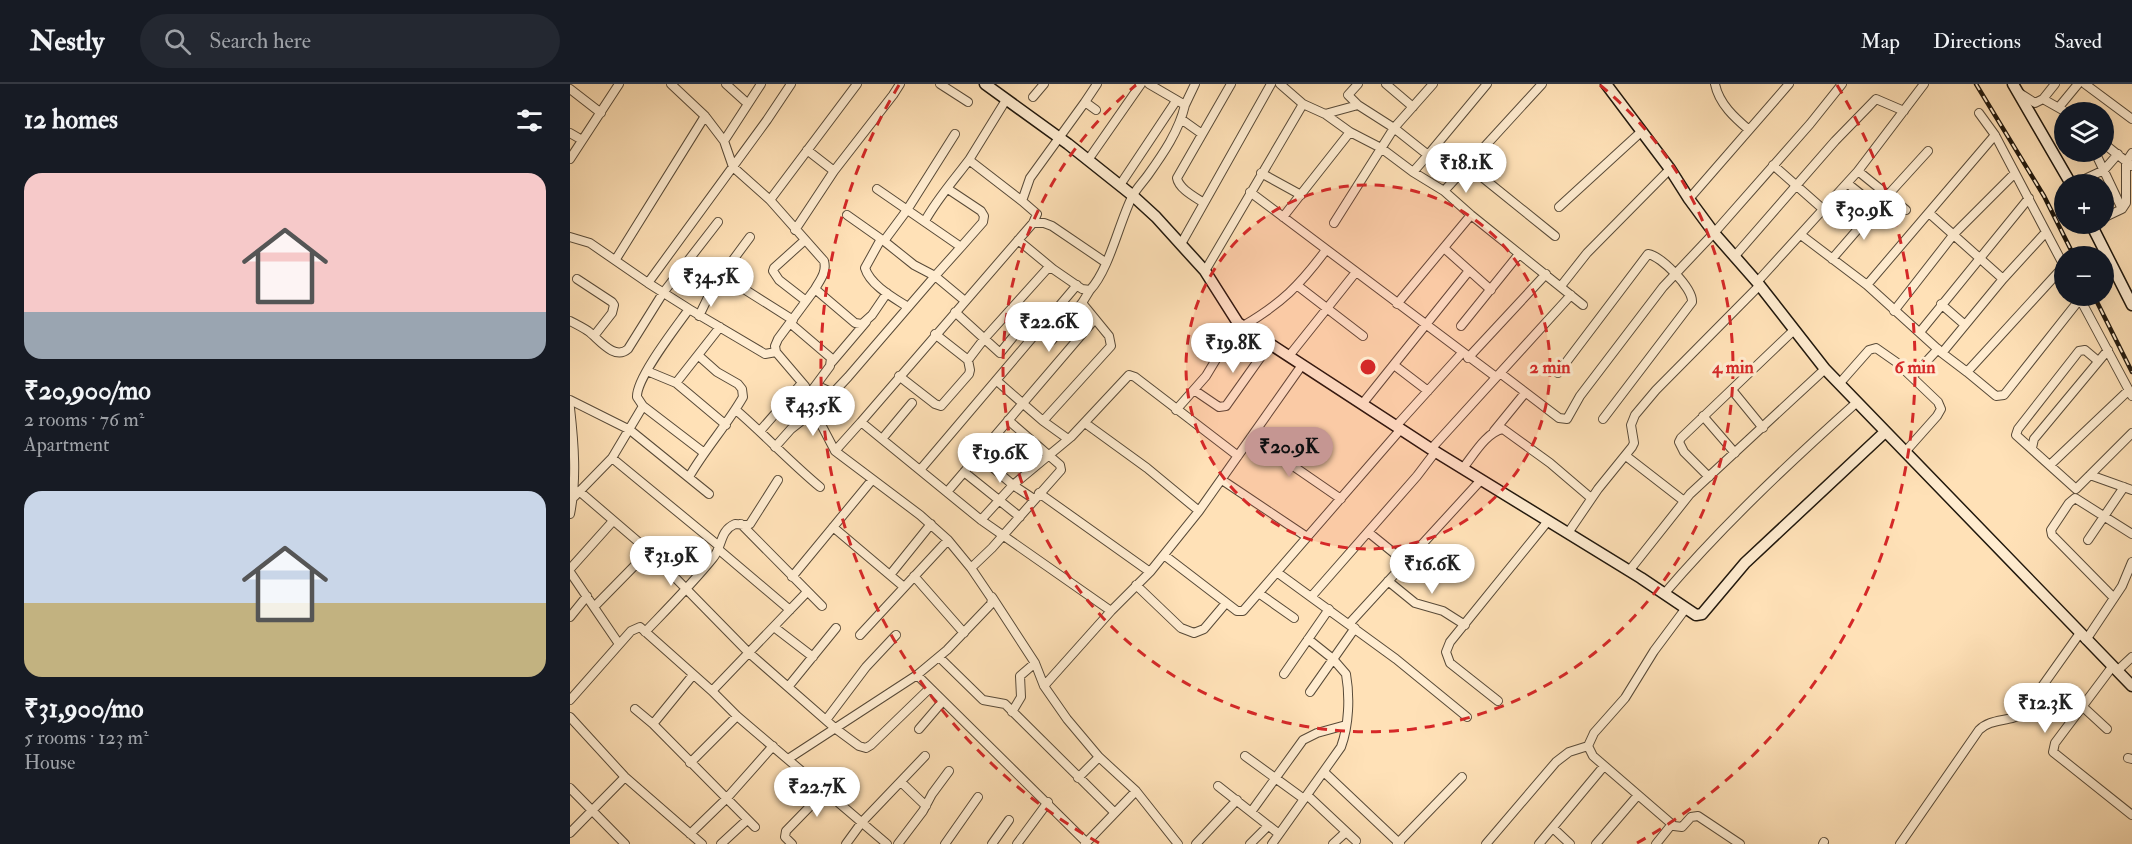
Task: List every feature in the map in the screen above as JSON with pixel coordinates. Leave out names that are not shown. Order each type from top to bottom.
[{"type":"street","points":[[570,159],[619,84]]},
{"type":"street","points":[[671,84],[705,116],[724,141],[733,167],[770,200],[824,261],[826,267],[824,274],[775,346],[776,352],[802,382],[835,451],[931,524],[948,540],[991,596],[1035,663],[1044,686],[1067,719],[1099,757],[1136,791],[1178,844]]},
{"type":"street","points":[[726,84],[747,103]]},
{"type":"street","points":[[724,141],[761,84]]},
{"type":"street","points":[[648,283],[791,84]]},
{"type":"street","points":[[770,200],[857,84]]},
{"type":"street","points":[[795,230],[834,171],[900,84]]},
{"type":"street","points":[[940,84],[968,102]]},
{"type":"street","points":[[985,84],[1132,195],[1205,271],[1240,325],[1696,615],[1702,614],[1745,563],[1885,432]]},
{"type":"street","points":[[1033,97],[1044,84]]},
{"type":"street","points":[[1022,201],[1030,178],[1097,84]]},
{"type":"street","points":[[1088,160],[1141,84]]},
{"type":"street","points":[[1149,84],[1185,105]]},
{"type":"street","points":[[1162,93],[1168,84]]},
{"type":"street","points":[[955,312],[1000,353],[1026,321],[1052,340],[1095,285],[1132,195],[1167,146],[1195,84]]},
{"type":"street","points":[[1204,203],[1181,186],[1177,178],[1231,84]]},
{"type":"street","points":[[1181,244],[1271,84]]},
{"type":"street","points":[[1280,84],[1303,104],[1325,114],[1350,132],[1381,148],[1444,191],[1583,305]]},
{"type":"street","points":[[1358,84],[1348,94],[1358,105],[1394,128],[1428,155]]},
{"type":"street","points":[[1386,84],[1413,107]]},
{"type":"street","points":[[1334,223],[1394,128],[1433,84]]},
{"type":"street","points":[[1413,172],[1487,84]]},
{"type":"street","points":[[1444,191],[1542,84]]},
{"type":"street","points":[[1606,84],[1670,169],[1714,233],[1759,284],[1825,369],[2132,686]]},
{"type":"street","points":[[1715,84],[1731,115],[1749,130]]},
{"type":"street","points":[[1689,199],[1788,84]]},
{"type":"street","points":[[1250,192],[1465,356],[1498,375],[1559,418],[1567,419],[1580,396],[1675,274],[1810,124],[1842,84]]},
{"type":"street","points":[[1568,533],[1591,498],[1626,456],[1634,442],[1631,425],[1635,415],[1656,390],[1759,284],[1777,259],[1824,210],[1858,171],[1924,84]]},
{"type":"street","points":[[2014,86],[2035,103],[2043,99],[2055,84]]},
{"type":"street","points":[[2067,102],[2078,84]]},
{"type":"street","points":[[2085,84],[2132,119]]},
{"type":"street","points":[[2014,86],[2066,174]]},
{"type":"street","points":[[570,89],[601,113]]},
{"type":"street","points":[[1734,257],[1875,99],[1904,111]]},
{"type":"street","points":[[2043,99],[2054,105]]},
{"type":"street","points":[[925,221],[936,201],[948,189],[969,160],[1006,100]]},
{"type":"street","points":[[1120,185],[1176,101]]},
{"type":"street","points":[[1085,102],[1096,110]]},
{"type":"street","points":[[1205,271],[1303,104]]},
{"type":"street","points":[[1325,114],[1358,105]]},
{"type":"street","points":[[1979,113],[1995,135],[2054,247]]},
{"type":"street","points":[[616,259],[705,116]]},
{"type":"street","points":[[1181,119],[1202,134]]},
{"type":"street","points":[[1283,217],[1350,132]]},
{"type":"street","points":[[1559,207],[1642,132]]},
{"type":"street","points":[[570,133],[582,140]]},
{"type":"street","points":[[908,307],[887,293],[867,274],[865,268],[882,240],[907,210],[955,134]]},
{"type":"street","points":[[1867,285],[1995,135]]},
{"type":"street","points":[[807,150],[834,171]]},
{"type":"street","points":[[1832,259],[1928,151]]},
{"type":"street","points":[[2114,151],[2129,164]]},
{"type":"street","points":[[2114,213],[2122,209],[2126,203],[2132,153]]},
{"type":"street","points":[[2095,174],[2104,170],[2118,154]]},
{"type":"street","points":[[835,451],[1033,223],[1037,214],[969,160]]},
{"type":"street","points":[[2100,162],[2122,209]]},
{"type":"street","points":[[1467,165],[1555,236]]},
{"type":"street","points":[[1773,165],[1824,210]]},
{"type":"street","points":[[1560,286],[1594,245],[1670,169]]},
{"type":"street","points":[[1858,171],[1906,210]]},
{"type":"street","points":[[1262,173],[1301,195]]},
{"type":"street","points":[[1894,311],[1954,234],[2015,173]]},
{"type":"street","points":[[1847,183],[1877,207]]},
{"type":"street","points":[[877,189],[961,247]]},
{"type":"street","points":[[816,385],[833,393],[983,222],[984,216],[981,211],[948,189]]},
{"type":"street","points":[[1920,333],[1941,304],[2029,198]]},
{"type":"street","points":[[1929,213],[2003,279]]},
{"type":"street","points":[[846,215],[914,265],[935,276],[965,301]]},
{"type":"street","points":[[1397,304],[1471,215]]},
{"type":"street","points":[[570,321],[618,354],[623,354],[663,293],[718,222]]},
{"type":"street","points":[[1033,223],[1052,226],[1105,262]]},
{"type":"street","points":[[1912,377],[1965,325],[2046,232]]},
{"type":"street","points":[[2097,234],[2132,305]]},
{"type":"street","points":[[1802,235],[1867,285],[1940,351],[1996,396],[2004,395],[2072,306]]},
{"type":"street","points":[[570,237],[590,243],[699,316],[765,354],[776,352]]},
{"type":"street","points":[[699,316],[713,287],[750,237]]},
{"type":"street","points":[[805,240],[773,271],[779,280],[806,301]]},
{"type":"street","points":[[1018,240],[1053,269],[1082,289],[1090,290]]},
{"type":"street","points":[[1444,248],[1468,272],[1491,290]]},
{"type":"street","points":[[1176,410],[1220,356],[1240,325],[1264,314],[1298,286],[1326,250]]},
{"type":"street","points":[[1461,326],[1519,254]]},
{"type":"street","points":[[1558,373],[1605,314],[1645,257],[1651,254],[1655,256],[1675,274],[1690,292],[1692,302],[1604,419]]},
{"type":"street","points":[[968,360],[1042,274],[1053,269]]},
{"type":"street","points":[[1289,356],[1356,272]]},
{"type":"street","points":[[1363,403],[1468,272]]},
{"type":"street","points":[[1164,555],[1241,612],[1260,594],[1341,499],[1428,391],[1546,274]]},
{"type":"street","points":[[1967,372],[2054,277]]},
{"type":"street","points":[[577,279],[614,305],[612,313],[594,336]]},
{"type":"street","points":[[920,470],[1077,285]]},
{"type":"street","points":[[1298,286],[1364,336]]},
{"type":"street","points":[[744,289],[791,321],[831,358],[832,362]]},
{"type":"street","points":[[815,289],[855,322],[862,324],[866,321]]},
{"type":"street","points":[[809,395],[887,293]]},
{"type":"street","points":[[1311,597],[1417,476],[1434,450],[1498,375],[1571,295]]},
{"type":"street","points":[[1043,421],[1111,346],[1109,336],[1082,303]]},
{"type":"street","points":[[1941,304],[1965,325]]},
{"type":"street","points":[[2050,465],[2130,393],[2084,306]]},
{"type":"street","points":[[689,309],[647,371],[636,393],[643,406],[703,452]]},
{"type":"street","points":[[947,492],[1095,319]]},
{"type":"street","points":[[676,383],[720,327]]},
{"type":"street","points":[[1709,477],[1684,452],[1679,442],[1684,434],[1794,330]]},
{"type":"street","points":[[899,376],[935,404],[941,406],[969,374],[968,360],[935,334]]},
{"type":"street","points":[[1194,390],[1219,407],[1226,406],[1270,344]]},
{"type":"street","points":[[1839,384],[1873,348],[1880,349],[1938,402],[1941,409],[1905,452]]},
{"type":"street","points":[[2098,361],[2085,350],[2079,351],[2018,429],[2016,435],[2075,489],[2132,433]]},
{"type":"street","points":[[2032,448],[2034,439],[2108,350]]},
{"type":"street","points":[[688,477],[703,452],[726,425],[743,397],[742,388],[717,372],[699,356]]},
{"type":"street","points":[[1044,686],[1164,555],[1222,480],[1302,365]]},
{"type":"street","points":[[1394,365],[1428,391]]},
{"type":"street","points":[[1629,571],[1684,501],[1825,369]]},
{"type":"street","points":[[647,371],[676,383],[726,425]]},
{"type":"street","points":[[981,520],[1012,485],[1085,423],[1129,375],[1135,377],[1238,456]]},
{"type":"street","points":[[997,381],[1043,421],[1068,439]]},
{"type":"street","points":[[760,431],[802,382]]},
{"type":"street","points":[[1732,390],[1763,428]]},
{"type":"street","points":[[1463,468],[1525,393]]},
{"type":"street","points":[[570,400],[630,430],[709,494]]},
{"type":"street","points":[[882,439],[912,403]]},
{"type":"street","points":[[1664,594],[1720,531],[1856,403]]},
{"type":"street","points":[[576,494],[612,458],[643,406]]},
{"type":"street","points":[[570,408],[576,494],[570,514]]},
{"type":"street","points":[[736,410],[820,487]]},
{"type":"street","points":[[775,447],[791,429],[814,411]]},
{"type":"street","points":[[1703,416],[1735,453]]},
{"type":"street","points":[[971,568],[1003,536],[1061,470],[1060,465],[1008,420]]},
{"type":"street","points":[[861,422],[981,520],[1111,611]]},
{"type":"street","points":[[1085,423],[1147,468],[1199,511]]},
{"type":"street","points":[[1493,433],[1503,429],[1507,431],[1591,498]]},
{"type":"street","points":[[1251,437],[1341,499]]},
{"type":"street","points":[[978,455],[1012,485],[1036,496],[1150,572]]},
{"type":"street","points":[[1626,456],[1684,501]]},
{"type":"street","points":[[612,458],[790,610]]},
{"type":"street","points":[[964,472],[1020,517]]},
{"type":"street","points":[[2088,540],[2128,488],[2090,475]]},
{"type":"street","points":[[645,632],[687,589],[713,558],[728,528],[732,524],[750,524],[778,480]]},
{"type":"street","points":[[792,577],[872,480]]},
{"type":"street","points":[[1222,480],[1307,537]]},
{"type":"street","points":[[1310,692],[1352,626],[1388,581],[1481,480]]},
{"type":"street","points":[[576,494],[614,521],[649,551],[748,652],[836,729],[859,746],[869,747],[930,688]]},
{"type":"street","points":[[2114,598],[2050,532],[2058,518],[2075,498],[2132,534]]},
{"type":"street","points":[[614,521],[570,571],[619,644]]},
{"type":"street","points":[[1498,701],[1450,663],[1446,657],[1447,646],[1548,521]]},
{"type":"street","points":[[741,524],[822,606]]},
{"type":"street","points":[[890,575],[931,524]]},
{"type":"street","points":[[833,527],[904,586]]},
{"type":"street","points":[[1368,532],[1405,562]]},
{"type":"street","points":[[860,635],[948,540]]},
{"type":"street","points":[[594,607],[649,551]]},
{"type":"street","points":[[1900,844],[1979,730],[1996,720],[2014,717],[2024,712],[2114,598],[2132,562]]},
{"type":"street","points":[[1278,573],[1352,626],[1467,717]]},
{"type":"street","points":[[914,576],[964,633]]},
{"type":"street","points":[[1388,581],[1414,603],[1443,611],[1465,625]]},
{"type":"street","points":[[1137,585],[1181,628],[1194,633],[1204,629],[1226,603]]},
{"type":"street","points":[[712,691],[807,592]]},
{"type":"street","points":[[1260,594],[1294,618]]},
{"type":"street","points":[[570,617],[587,596]]},
{"type":"street","points":[[788,759],[917,675],[964,633],[991,604],[991,596]]},
{"type":"street","points":[[1486,844],[1556,762],[1569,752],[1588,746],[1594,733],[1625,698],[1645,665],[1686,608]]},
{"type":"street","points":[[1284,674],[1329,609]]},
{"type":"street","points":[[570,698],[619,644],[636,627],[640,627],[712,691],[736,716],[887,844]]},
{"type":"street","points":[[774,627],[813,657]]},
{"type":"street","points":[[788,687],[836,628]]},
{"type":"street","points":[[826,720],[866,667],[896,635]]},
{"type":"street","points":[[1218,786],[1268,826],[1277,840],[1341,747],[1346,725],[1347,678],[1343,668],[1308,639]]},
{"type":"street","points":[[939,657],[983,700],[1002,702],[1114,813]]},
{"type":"street","points":[[2132,657],[2114,669],[2082,706],[2055,743],[2053,752],[2132,815]]},
{"type":"street","points":[[1012,712],[1021,697],[1020,676],[1035,663]]},
{"type":"street","points":[[653,724],[693,675]]},
{"type":"street","points":[[917,675],[1048,802],[1085,843],[1136,791]]},
{"type":"street","points":[[919,729],[943,701]]},
{"type":"street","points":[[2082,706],[2107,729]]},
{"type":"street","points":[[635,709],[653,724],[755,827]]},
{"type":"street","points":[[690,763],[736,716]]},
{"type":"street","points":[[570,717],[625,777],[702,844]]},
{"type":"street","points":[[1251,812],[1304,740],[1317,733],[1346,725]]},
{"type":"street","points":[[690,834],[726,799],[773,746]]},
{"type":"street","points":[[1588,746],[1593,756],[1672,824],[1679,828],[1691,817],[1698,816],[1740,844]]},
{"type":"street","points":[[846,844],[862,822],[925,756]]},
{"type":"street","points":[[1245,756],[1306,797],[1356,841]]},
{"type":"street","points":[[1078,778],[1099,757]]},
{"type":"street","points":[[1539,844],[1604,766]]},
{"type":"street","points":[[898,844],[948,771]]},
{"type":"street","points":[[1324,772],[1399,844],[1462,777]]},
{"type":"street","points":[[570,833],[625,777]]},
{"type":"street","points":[[901,782],[926,806]]},
{"type":"street","points":[[570,788],[625,844]]},
{"type":"street","points":[[792,844],[785,837],[786,831],[825,791]]},
{"type":"street","points":[[1596,844],[1638,795]]},
{"type":"street","points":[[945,844],[978,797]]},
{"type":"street","points":[[1196,844],[1237,800]]},
{"type":"street","points":[[1017,844],[1048,802]]},
{"type":"street","points":[[721,844],[747,820]]},
{"type":"street","points":[[993,844],[1009,820]]},
{"type":"street","points":[[1656,844],[1663,840],[1672,824]]},
{"type":"street","points":[[1250,844],[1268,826]]},
{"type":"street","points":[[1552,828],[1570,844]]},
{"type":"street","points":[[1333,844],[1346,832]]},
{"type":"railway","points":[[1976,84],[2044,196],[2069,246]]},
{"type":"railway","points":[[2099,306],[2132,372]]}]
